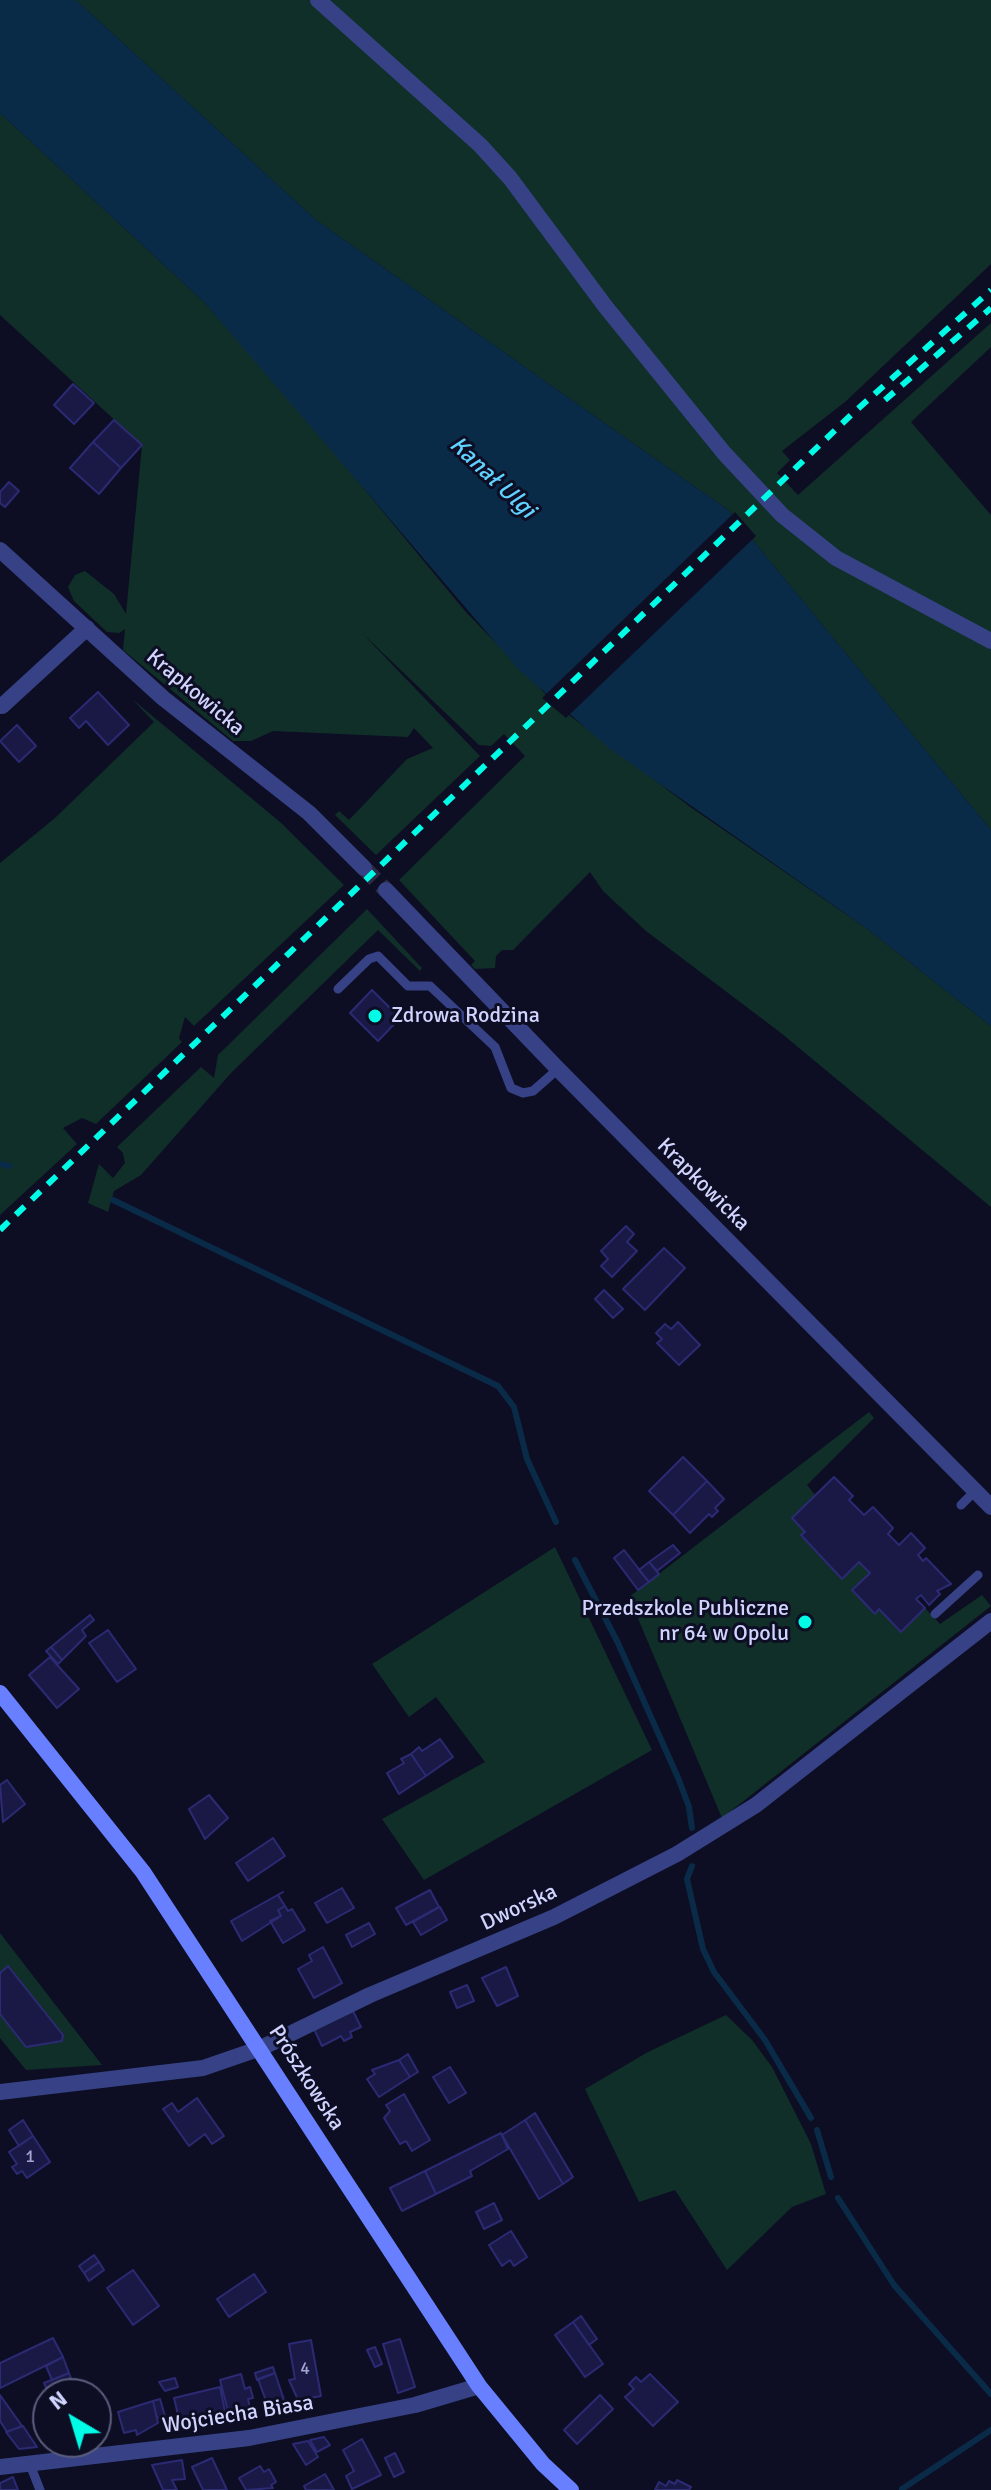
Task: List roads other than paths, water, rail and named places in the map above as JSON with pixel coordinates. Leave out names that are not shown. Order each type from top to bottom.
[{"type":"main road","name":"Prószkowska","points":[[0,1693],[112,1829],[261,2048],[479,2386],[543,2464],[571,2490]]},
{"type":"street","points":[[318,0],[480,145],[510,178],[605,306],[724,453],[782,515],[836,558],[991,641]]},
{"type":"street","name":"Krapkowicka","points":[[0,550],[176,709],[309,813],[364,868]]},
{"type":"street","points":[[2,706],[87,628]]},
{"type":"street","name":"Krapkowicka","points":[[386,890],[558,1069],[991,1507]]},
{"type":"street","name":"Dworska","points":[[0,2092],[203,2068],[261,2048],[370,1995],[554,1917],[703,1839],[806,1769],[991,1621]]},
{"type":"street","name":"Wojciecha Biasa","points":[[0,2467],[287,2432],[415,2405],[479,2386]]},
{"type":"lane","points":[[338,989],[369,959],[378,956],[408,986],[430,986],[495,1047],[511,1088],[523,1093],[533,1091],[558,1069]]},
{"type":"lane","points":[[961,1505],[975,1491]]},
{"type":"lane","points":[[935,1614],[978,1575]]},
{"type":"lane","points":[[29,2462],[40,2490]]},
{"type":"water","name":"Kanał Ulgi","points":[[0,0],[76,0],[316,220],[728,510],[991,830],[991,1026],[866,928],[610,749],[519,670],[204,302],[0,113]]},
{"type":"waterway","points":[[0,1164],[10,1166]]},
{"type":"waterway","points":[[113,1200],[498,1386],[514,1407],[527,1459],[556,1522]]},
{"type":"waterway","points":[[575,1560],[618,1643],[679,1780],[689,1807],[692,1828]]},
{"type":"waterway","points":[[692,1866],[687,1879],[703,1949],[714,1972],[765,2040],[811,2118]]},
{"type":"waterway","points":[[817,2130],[831,2177]]},
{"type":"waterway","points":[[838,2198],[894,2285],[991,2394]]},
{"type":"waterway","points":[[902,2489],[991,2430]]},
{"type":"tunnel","points":[[364,868],[386,890]]},
{"type":"railway","points":[[0,1230],[851,415],[991,290]]},
{"type":"railway","points":[[885,400],[991,308]]},
{"type":"place","name":"Zdrowa Rodzina","points":[[375,1016]]},
{"type":"place","name":"Przedszkole Publiczne nr 64 w Opolu","points":[[805,1622]]}]
